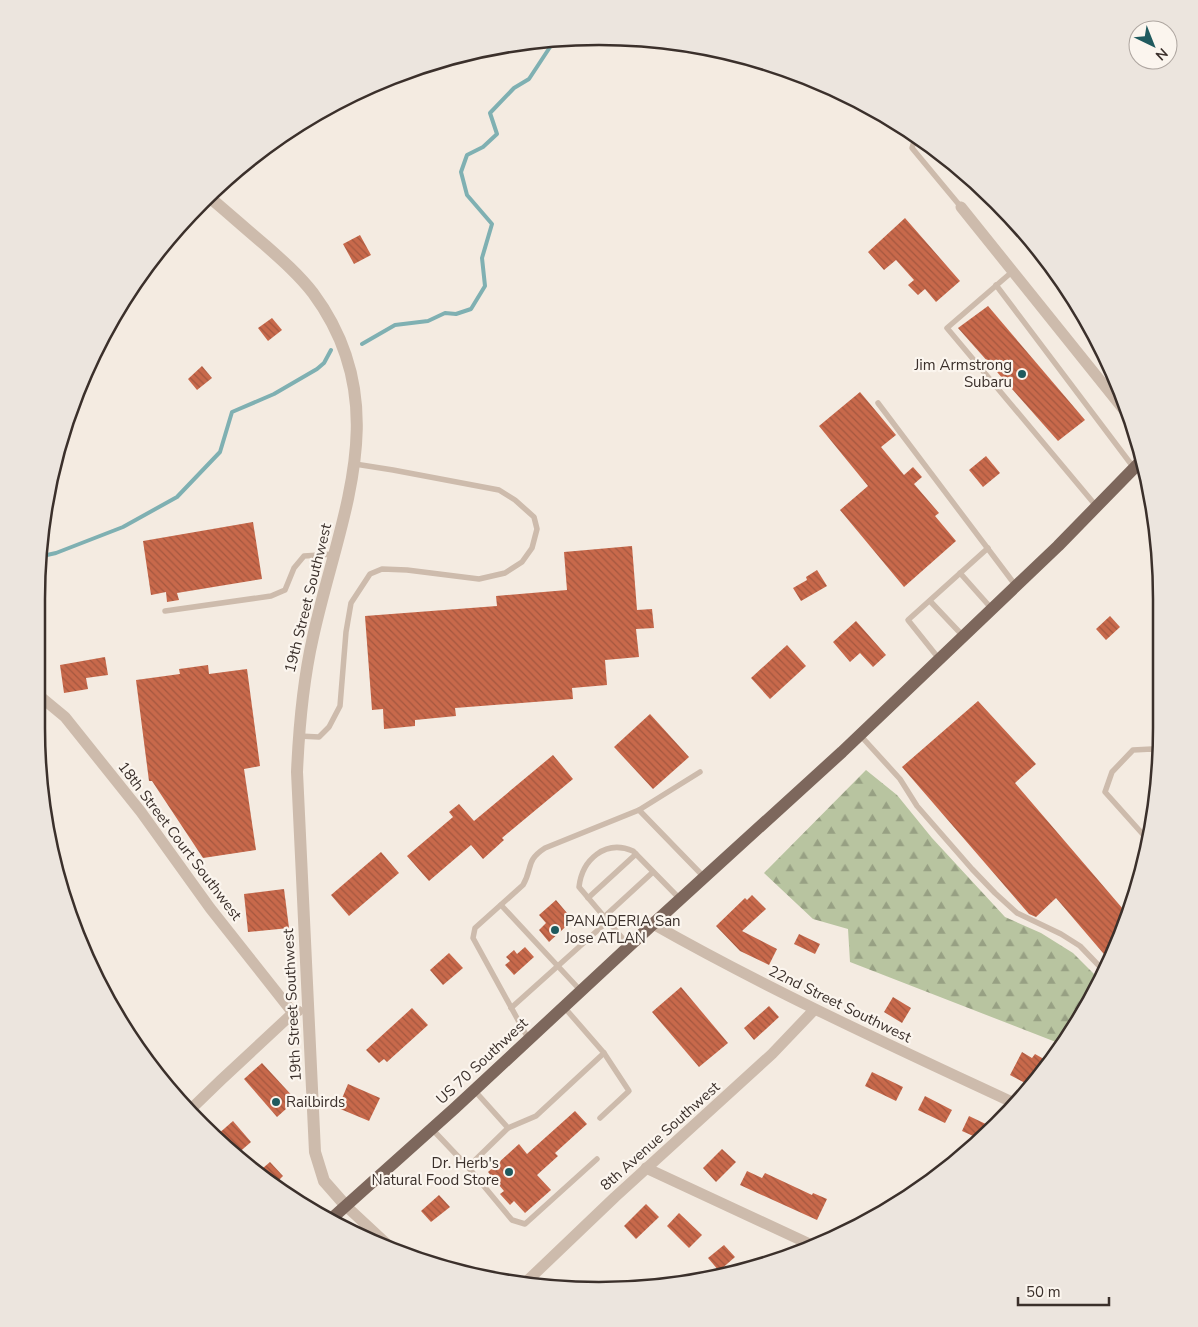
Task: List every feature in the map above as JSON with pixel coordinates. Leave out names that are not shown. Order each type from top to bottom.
[{"type":"main road","name":"US 70 Southwest","points":[[336,1215],[432,1129],[860,735],[964,637],[1097,507],[1136,466]]},
{"type":"street","name":"19th Street Southwest","points":[[214,201],[297,274],[312,292],[325,310],[338,337],[345,356],[354,393],[357,430],[355,464],[343,523],[313,637],[304,684],[299,736],[297,798],[315,1152],[324,1181],[346,1206],[377,1235]]},
{"type":"street","points":[[961,207],[1116,400]]},
{"type":"street","name":"18th Street Court Southwest","points":[[45,700],[65,717],[141,812],[210,908],[293,1013]]},
{"type":"street","name":"22nd Street Southwest","points":[[653,924],[741,973],[814,1010],[1009,1101]]},
{"type":"street","points":[[194,1106],[293,1013],[308,1008]]},
{"type":"street","name":"8th Avenue Southwest","points":[[531,1277],[646,1168],[772,1054],[814,1010]]},
{"type":"street","points":[[646,1168],[805,1242]]},
{"type":"lane","points":[[914,143],[912,148],[961,207]]},
{"type":"lane","points":[[1013,271],[947,328],[1097,507]]},
{"type":"lane","points":[[996,286],[1135,460]]},
{"type":"lane","points":[[878,403],[1016,586]]},
{"type":"lane","points":[[299,736],[319,737],[329,727],[340,706],[346,632],[351,603],[370,574],[382,569],[407,570],[479,579],[505,573],[522,562],[532,548],[537,529],[534,517],[516,500],[499,490],[355,464]]},
{"type":"lane","points":[[940,660],[908,620],[988,548]]},
{"type":"lane","points":[[165,611],[271,596],[285,590],[294,568],[304,556],[335,554]]},
{"type":"lane","points":[[960,573],[992,609]]},
{"type":"lane","points":[[930,600],[964,637]]},
{"type":"lane","points":[[860,735],[900,779],[917,806],[995,893],[1017,913],[1061,934],[1080,946],[1099,966]]},
{"type":"lane","points":[[1142,834],[1105,792],[1112,772],[1133,750],[1152,749]]},
{"type":"lane","points":[[529,1040],[473,938],[474,928],[523,885],[528,876],[532,858],[545,848],[639,810],[700,772]]},
{"type":"lane","points":[[639,810],[704,877]]},
{"type":"lane","points":[[629,946],[579,885],[590,860],[598,853],[614,848],[627,848],[636,854],[680,899]]},
{"type":"lane","points":[[588,898],[636,854]]},
{"type":"lane","points":[[511,1008],[558,966],[653,872]]},
{"type":"lane","points":[[501,905],[581,991]]},
{"type":"lane","points":[[564,1007],[604,1053],[630,1091],[600,1118]]},
{"type":"lane","points":[[468,1167],[508,1128],[536,1116],[604,1053]]},
{"type":"lane","points":[[474,1090],[508,1128]]},
{"type":"lane","points":[[432,1129],[468,1167],[512,1220],[525,1224],[597,1159]]},
{"type":"green space","points":[[866,770],[897,795],[932,838],[1005,917],[1041,933],[1073,953],[1095,975],[1056,1042],[850,962],[848,929],[813,919],[764,873]]},
{"type":"building","points":[[905,218],[960,281],[936,302],[925,289],[918,295],[908,285],[914,280],[896,260],[884,270],[868,252]]},
{"type":"building","points":[[360,235],[371,255],[354,264],[343,244]]},
{"type":"building","name":"Jim Armstrong Subaru","points":[[988,306],[1085,420],[1058,441],[958,328]]},
{"type":"building","points":[[272,318],[282,330],[268,341],[258,328]]},
{"type":"building","points":[[202,366],[212,378],[197,390],[188,379]]},
{"type":"building","points":[[860,392],[896,435],[881,447],[904,475],[913,467],[922,477],[914,484],[939,513],[935,516],[956,541],[904,587],[840,510],[868,486],[819,426]]},
{"type":"building","points":[[986,456],[1000,473],[983,487],[969,470]]},
{"type":"building","points":[[253,522],[262,579],[177,593],[179,600],[167,602],[166,592],[151,595],[143,541]]},
{"type":"building","points":[[632,546],[637,610],[652,609],[654,628],[636,629],[639,657],[605,660],[607,685],[572,688],[573,699],[455,708],[456,716],[415,720],[415,726],[384,729],[383,709],[372,710],[365,616],[497,606],[496,596],[567,590],[564,552]]},
{"type":"building","points":[[817,570],[827,586],[801,601],[793,588],[807,580],[806,577]]},
{"type":"building","points":[[1110,616],[1120,627],[1106,640],[1096,629]]},
{"type":"building","points":[[856,621],[886,655],[873,667],[860,653],[850,662],[833,642]]},
{"type":"building","points":[[787,645],[806,666],[770,699],[751,678]]},
{"type":"building","points":[[105,657],[108,675],[86,678],[88,689],[64,693],[60,665]]},
{"type":"building","points":[[208,665],[209,674],[247,669],[260,766],[244,769],[256,850],[203,858],[152,781],[149,781],[136,680],[180,674],[179,669]]},
{"type":"building","points":[[978,701],[1036,764],[1015,783],[1123,909],[1104,955],[1056,898],[1036,917],[1029,914],[902,767]]},
{"type":"building","points":[[650,714],[689,757],[653,789],[614,747]]},
{"type":"building","points":[[553,755],[573,779],[502,838],[504,840],[483,859],[471,845],[429,881],[407,856],[453,817],[449,812],[459,804],[474,821]]},
{"type":"building","points":[[381,852],[399,873],[349,916],[331,895]]},
{"type":"building","points":[[284,889],[289,928],[248,932],[244,894]]},
{"type":"building","points":[[752,895],[766,909],[742,931],[777,949],[769,965],[740,951],[716,926],[745,898],[747,900]]},
{"type":"building","points":[[556,900],[573,920],[549,942],[539,930],[546,923],[539,915]]},
{"type":"building","points":[[799,934],[820,944],[815,954],[794,944]]},
{"type":"building","points":[[525,947],[534,957],[514,975],[505,965],[510,961],[506,957],[514,950],[517,954]]},
{"type":"building","points":[[449,953],[463,968],[443,985],[430,970]]},
{"type":"building","points":[[681,987],[728,1043],[699,1067],[652,1012]]},
{"type":"building","points":[[893,997],[911,1008],[902,1023],[884,1012]]},
{"type":"building","points":[[769,1006],[779,1017],[754,1040],[744,1028]]},
{"type":"building","points":[[412,1008],[428,1025],[387,1062],[384,1059],[379,1063],[366,1050]]},
{"type":"building","points":[[1022,1052],[1032,1058],[1035,1054],[1043,1059],[1025,1083],[1010,1075]]},
{"type":"building","points":[[262,1063],[296,1100],[277,1117],[244,1079]]},
{"type":"building","points":[[872,1072],[903,1087],[896,1101],[865,1086]]},
{"type":"building","points":[[348,1084],[380,1098],[369,1121],[338,1108]]},
{"type":"building","points":[[925,1096],[952,1110],[945,1123],[918,1110]]},
{"type":"building","points":[[575,1111],[587,1124],[555,1153],[558,1156],[537,1175],[551,1190],[525,1213],[514,1201],[510,1205],[500,1194],[504,1191],[488,1172],[519,1144],[527,1154]]},
{"type":"building","points":[[969,1116],[986,1124],[974,1136],[962,1131]]},
{"type":"building","points":[[233,1121],[251,1142],[241,1151],[220,1132]]},
{"type":"building","points":[[722,1149],[736,1162],[716,1182],[703,1168]]},
{"type":"building","points":[[270,1162],[283,1176],[279,1180],[263,1168]]},
{"type":"building","points":[[747,1171],[762,1178],[765,1173],[812,1195],[813,1193],[827,1199],[817,1220],[740,1185]]},
{"type":"building","points":[[439,1195],[450,1207],[431,1222],[421,1211]]},
{"type":"building","points":[[646,1204],[659,1217],[636,1239],[624,1226]]},
{"type":"building","points":[[679,1213],[702,1235],[689,1248],[667,1226]]},
{"type":"building","points":[[724,1245],[735,1257],[723,1267],[717,1269],[708,1258]]},
{"type":"waterway","points":[[362,344],[395,325],[428,321],[445,313],[456,314],[471,309],[485,286],[482,258],[492,224],[467,195],[461,172],[467,155],[483,147],[497,134],[490,113],[514,88],[529,79],[550,47]]},
{"type":"waterway","points":[[47,555],[123,527],[177,497],[220,452],[232,412],[274,394],[317,369],[324,363],[331,350]]},
{"type":"place","name":"Jim Armstrong Subaru","points":[[1022,374]]},
{"type":"place","name":"PANADERIA San Jose ATLAN","points":[[555,930]]},
{"type":"place","name":"Railbirds","points":[[276,1102]]},
{"type":"place","name":"Dr. Herb's Natural Food Store","points":[[509,1172]]}]
